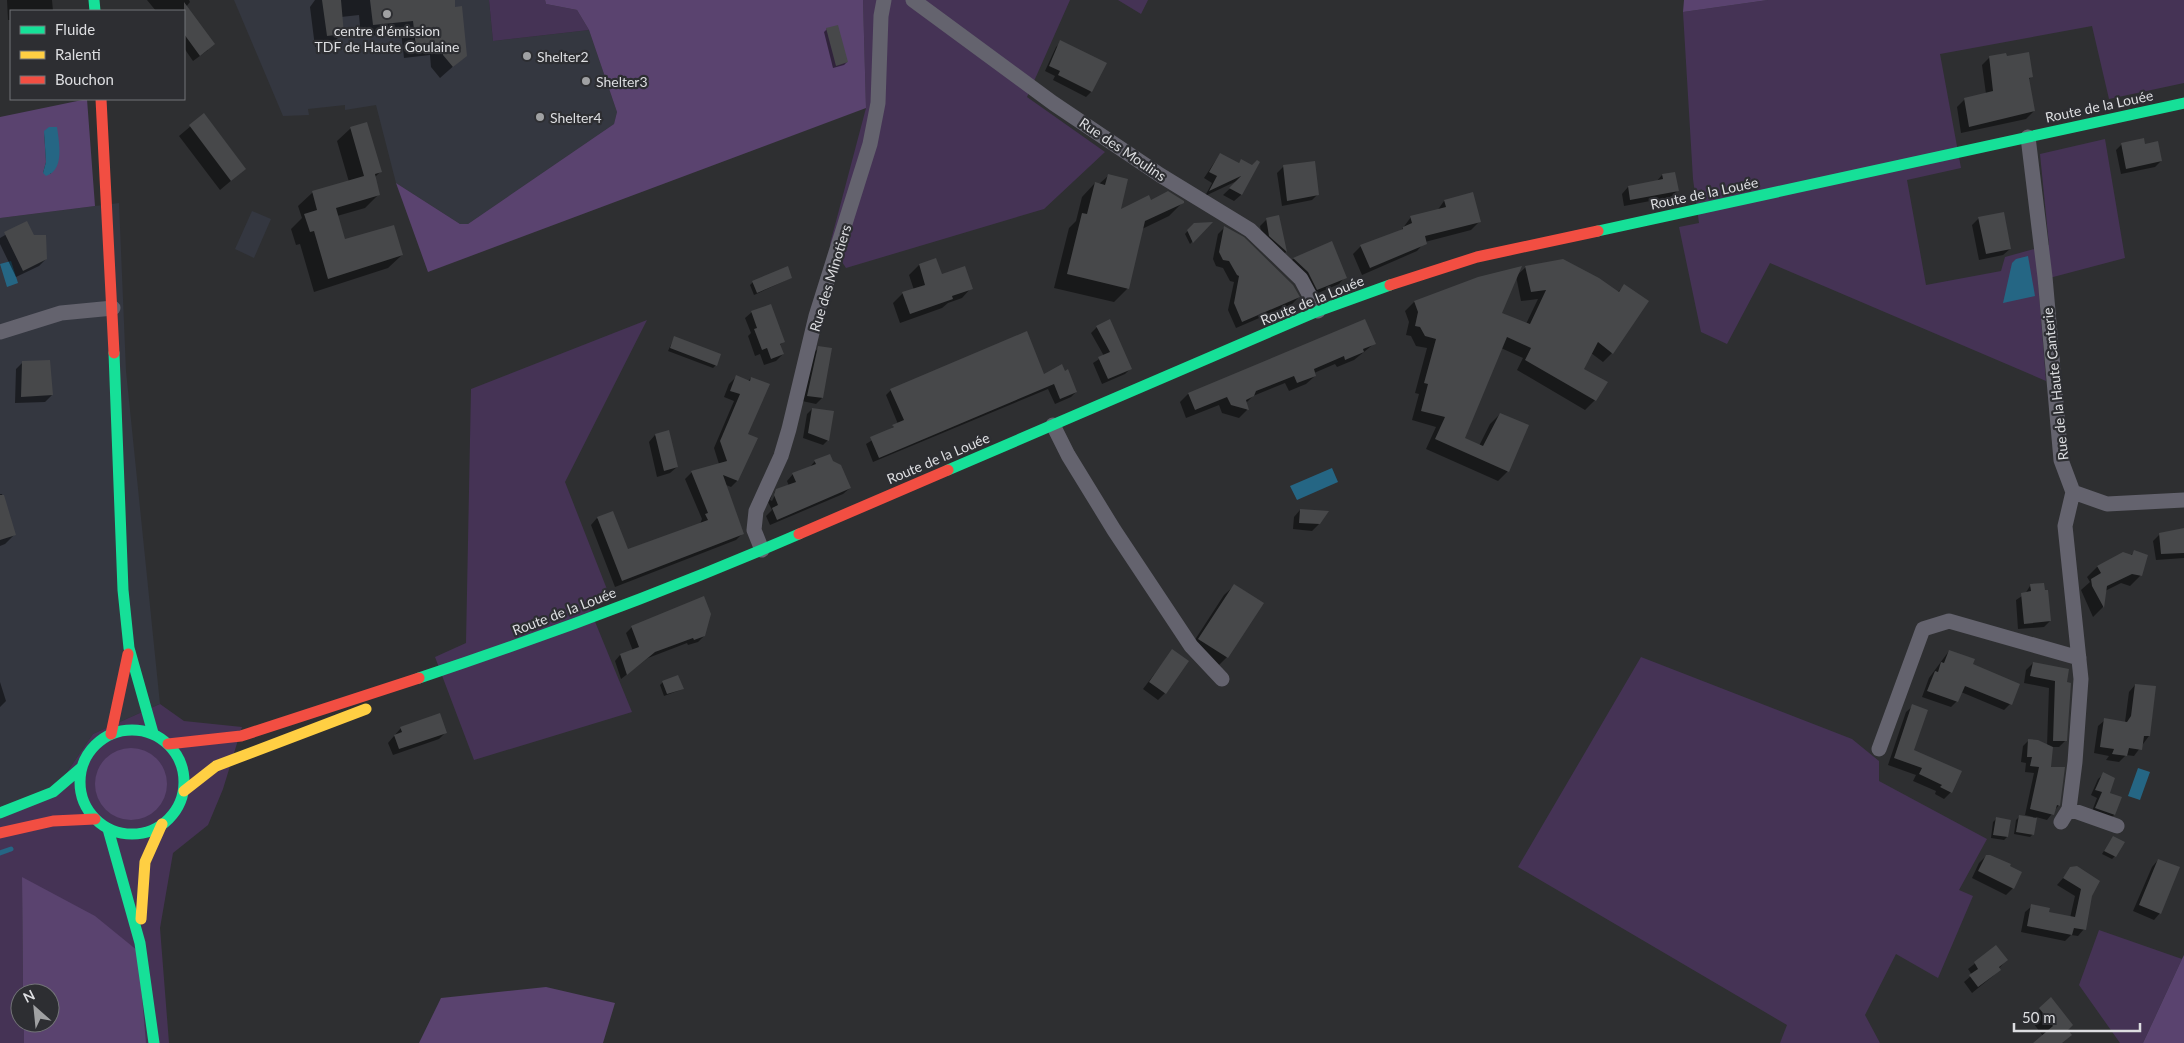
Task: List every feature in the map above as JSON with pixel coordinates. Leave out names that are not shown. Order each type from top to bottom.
[{"type":"main road","points":[[101,100],[113,308],[123,590],[129,648],[153,734]]},
{"type":"main road","name":"Route de la Louée","points":[[168,744],[241,736],[492,654],[708,573],[1318,312],[1411,277],[1477,257],[1696,211],[2184,103]]},
{"type":"main road","points":[[111,734],[129,648]]},
{"type":"main road","name":"Route de la Louée","points":[[184,791],[216,766],[382,703],[492,654]]},
{"type":"main road","points":[[0,812],[53,792],[81,768],[88,754],[98,742],[111,734],[125,730],[139,730],[153,734],[168,744],[182,765],[184,791],[172,815],[162,824],[150,831],[136,834],[122,833],[108,829],[95,819],[87,808],[81,796],[81,768]]},
{"type":"main road","points":[[0,833],[53,821],[95,819]]},
{"type":"main road","points":[[140,942],[141,887],[145,862],[162,824]]},
{"type":"main road","points":[[108,829],[140,942],[154,1043]]},
{"type":"street","name":"Rue des Minotiers","points":[[762,550],[754,530],[756,511],[790,429],[816,316],[870,144],[878,103],[881,16],[884,0]]},
{"type":"street","name":"Rue des Moulins","points":[[912,0],[1062,108],[1160,175],[1250,230],[1301,280],[1318,312]]},
{"type":"street","name":"Rue de la Haute Canterie","points":[[2028,137],[2045,277],[2046,308],[2061,460],[2073,492]]},
{"type":"street","points":[[0,332],[61,313],[113,308]]},
{"type":"street","points":[[1053,425],[1068,455],[1119,538],[1192,646],[1222,679]]},
{"type":"street","points":[[2117,826],[2065,815],[2076,762],[2081,679],[2066,526],[2073,492],[2107,504],[2184,500]]},
{"type":"street","points":[[1879,749],[1923,629],[1950,621],[2079,658]]},
{"type":"shaded area","points":[[234,0],[489,0],[493,41],[589,30],[617,112],[614,124],[468,224],[460,224],[396,183],[376,105],[345,110],[345,105],[308,109],[309,115],[283,116]]},
{"type":"shaded area","points":[[489,0],[545,0],[546,4],[577,10],[589,30],[493,41]]},
{"type":"shaded area","points":[[545,0],[863,0],[866,108],[428,272],[396,183],[460,224],[468,224],[614,124],[617,112],[589,30],[577,10],[546,4]]},
{"type":"shaded area","points":[[863,0],[1070,0],[1027,97],[1105,152],[1044,209],[846,268],[830,244],[866,108]]},
{"type":"shaded area","points":[[1118,0],[1148,0],[1141,14]]},
{"type":"shaded area","points":[[1684,0],[1768,0],[1683,12]]},
{"type":"shaded area","points":[[1768,0],[2184,0],[2184,83],[2109,99],[2092,26],[1940,54],[1961,168],[1907,180],[1926,285],[2001,271],[2005,257],[2049,245],[2040,154],[2105,139],[2125,258],[2038,281],[2046,381],[1770,263],[1727,344],[1701,332],[1679,227],[1699,223],[1693,179],[1683,12]]},
{"type":"shaded area","points":[[87,100],[95,206],[0,218],[0,117]],"holes":[[[44,131],[51,174],[43,173],[46,162]]]},
{"type":"shaded area","points":[[119,203],[126,371],[160,704],[93,734],[57,787],[0,807],[0,218]]},
{"type":"shaded area","points":[[252,211],[271,219],[254,258],[235,249]]},
{"type":"shaded area","points":[[647,320],[565,482],[610,597],[589,607],[632,712],[474,760],[435,657],[466,643],[471,389]]},
{"type":"shaded area","points":[[1641,657],[1852,739],[1879,761],[1879,781],[1987,839],[1959,890],[1973,896],[1938,978],[1896,954],[1865,1015],[1880,1043],[1780,1043],[1787,1025],[1518,867]]},
{"type":"shaded area","points":[[160,704],[184,721],[242,727],[223,789],[208,825],[173,853],[160,928],[169,1043],[146,1043],[22,877],[23,983],[10,983],[10,1033],[24,1033],[24,1043],[0,1043],[0,807],[57,787],[93,734]]},
{"type":"shaded area","points":[[138,748],[157,758],[165,770],[167,784],[165,798],[157,810],[145,818],[124,820],[105,810],[97,798],[95,777],[105,758],[117,750]]},
{"type":"shaded area","points":[[22,877],[95,916],[138,951],[146,1043],[24,1043],[24,1033],[60,1033],[60,983],[23,983]]},
{"type":"shaded area","points":[[2099,930],[2182,959],[2143,1043],[2120,1043],[2079,985]]},
{"type":"shaded area","points":[[2184,955],[2184,1043],[2143,1043],[2182,959]]},
{"type":"shaded area","points":[[546,987],[615,1003],[603,1043],[419,1043],[441,998]]},
{"type":"water","points":[[49,127],[57,127],[59,155],[56,168],[46,176],[43,173],[46,162],[44,131]]},
{"type":"water","points":[[2028,256],[2035,296],[2003,303],[2012,263],[2016,259]]},
{"type":"water","points":[[11,261],[18,283],[7,287],[0,264]]},
{"type":"water","points":[[1332,468],[1338,482],[1297,500],[1290,486]]},
{"type":"water","points":[[2138,768],[2150,772],[2140,800],[2128,796]]},
{"type":"building","points":[[322,0],[341,0],[344,34],[327,36]]},
{"type":"building","points":[[370,0],[455,0],[455,7],[462,6],[467,56],[453,67],[443,55],[442,44],[416,47],[413,21],[373,25]]},
{"type":"building","points":[[184,2],[215,44],[200,56],[185,35]]},
{"type":"building","points":[[838,25],[848,62],[836,66],[826,28]]},
{"type":"building","points":[[1060,40],[1107,63],[1092,92],[1058,75],[1060,71],[1049,66]]},
{"type":"building","points":[[2029,52],[2033,77],[2029,78],[2035,111],[1969,127],[1964,98],[1993,91],[1989,56],[2006,53],[2007,56]]},
{"type":"building","points":[[204,113],[246,169],[231,181],[189,125]]},
{"type":"building","points":[[367,122],[382,172],[375,174],[380,195],[336,208],[345,239],[394,225],[403,255],[328,279],[314,231],[310,232],[304,214],[317,210],[312,191],[364,176],[350,127]]},
{"type":"building","points":[[2144,138],[2145,144],[2158,141],[2162,161],[2126,169],[2121,143]]},
{"type":"building","points":[[1220,153],[1239,163],[1241,159],[1252,165],[1257,160],[1260,162],[1242,195],[1229,188],[1241,176],[1209,191],[1217,176],[1209,172]]},
{"type":"building","points":[[1315,161],[1319,195],[1287,201],[1283,165]]},
{"type":"building","points":[[1675,172],[1679,191],[1630,200],[1628,186],[1663,179],[1662,174]]},
{"type":"building","points":[[1108,174],[1128,179],[1121,209],[1149,195],[1151,200],[1168,191],[1184,201],[1184,203],[1145,221],[1129,289],[1067,274],[1082,213],[1087,214],[1095,182],[1105,185]]},
{"type":"building","points":[[1473,192],[1481,222],[1425,236],[1427,244],[1370,268],[1360,245],[1403,229],[1403,227],[1412,223],[1410,216],[1446,207],[1444,200]]},
{"type":"building","points":[[2004,212],[2011,249],[1986,254],[1978,217]]},
{"type":"building","points":[[1279,215],[1287,252],[1269,236],[1266,218]]},
{"type":"building","points":[[27,221],[34,235],[46,235],[47,259],[23,271],[4,232]]},
{"type":"building","points":[[1213,222],[1193,243],[1187,230],[1194,223]]},
{"type":"building","points":[[1224,226],[1244,237],[1293,285],[1300,297],[1242,322],[1234,303],[1239,276],[1229,261],[1223,260],[1219,252]]},
{"type":"building","points":[[1332,241],[1347,278],[1317,290],[1308,272],[1293,258]]},
{"type":"building","points":[[936,258],[942,274],[965,266],[973,289],[952,296],[953,299],[910,314],[902,292],[925,285],[919,264]]},
{"type":"building","points":[[1563,259],[1599,278],[1619,292],[1624,284],[1649,301],[1613,354],[1598,342],[1584,369],[1608,382],[1596,401],[1525,360],[1531,348],[1507,337],[1465,438],[1483,446],[1500,413],[1529,425],[1509,472],[1435,439],[1445,417],[1421,411],[1428,384],[1424,383],[1436,339],[1425,336],[1420,327],[1415,326],[1418,312],[1414,301],[1478,277],[1522,266],[1502,313],[1530,324],[1546,290],[1531,292],[1525,266]]},
{"type":"building","points":[[788,266],[792,278],[757,293],[752,281]]},
{"type":"building","points":[[771,304],[785,342],[780,344],[784,354],[771,359],[767,348],[762,350],[754,329],[757,328],[751,311]]},
{"type":"building","points":[[1110,319],[1132,369],[1108,379],[1098,357],[1110,352],[1096,326]]},
{"type":"building","points":[[1365,319],[1376,344],[1363,349],[1364,352],[1345,360],[1344,356],[1314,369],[1316,376],[1297,383],[1294,376],[1256,391],[1254,396],[1246,400],[1249,410],[1231,405],[1227,397],[1195,410],[1188,393]]},
{"type":"building","points":[[1027,331],[1044,374],[1062,364],[1065,371],[1068,369],[1077,392],[1060,399],[1054,384],[879,458],[870,437],[894,427],[892,425],[904,420],[890,389]]},
{"type":"building","points":[[674,336],[721,354],[717,366],[670,348]]},
{"type":"building","points":[[818,346],[832,348],[823,398],[807,396]]},
{"type":"building","points":[[50,360],[53,395],[21,397],[22,361]]},
{"type":"building","points":[[736,375],[750,381],[751,377],[770,384],[748,434],[758,438],[738,481],[723,475],[744,534],[622,581],[597,517],[613,511],[628,549],[708,520],[705,514],[708,513],[691,471],[727,461],[720,441],[740,394],[730,391]]},
{"type":"building","points":[[812,408],[834,411],[829,441],[808,433]]},
{"type":"building","points":[[669,430],[678,467],[664,471],[655,434]]},
{"type":"building","points":[[830,454],[833,461],[841,465],[851,488],[777,520],[772,508],[778,505],[774,495],[776,489],[796,482],[792,473],[816,464],[814,460]]},
{"type":"building","points":[[0,495],[4,495],[16,535],[0,540]]},
{"type":"building","points":[[1300,509],[1329,511],[1320,524],[1299,523]]},
{"type":"building","points":[[2184,528],[2184,553],[2161,554],[2159,533]]},
{"type":"building","points":[[2134,550],[2148,555],[2142,576],[2132,574],[2107,586],[2104,608],[2092,586],[2091,579],[2101,573],[2097,566],[2123,552],[2132,555]]},
{"type":"building","points":[[2044,583],[2045,590],[2048,590],[2051,621],[2024,624],[2021,593],[2031,591],[2030,584]]},
{"type":"building","points":[[1234,584],[1264,603],[1228,658],[1198,639]]},
{"type":"building","points":[[704,596],[711,614],[705,636],[694,640],[693,638],[655,652],[627,675],[620,654],[639,647],[631,626]]},
{"type":"building","points":[[1172,649],[1189,661],[1166,694],[1149,682]]},
{"type":"building","points":[[1949,650],[1975,659],[1973,664],[2020,684],[2012,705],[1965,686],[1958,702],[1927,691],[1935,671],[1938,672],[1941,662],[1944,663]]},
{"type":"building","points":[[2033,662],[2069,669],[2067,682],[2071,683],[2067,741],[2053,741],[2055,681],[2030,676]]},
{"type":"building","points":[[678,675],[684,689],[667,694],[662,681]]},
{"type":"building","points":[[2135,684],[2156,686],[2150,736],[2144,736],[2142,750],[2129,748],[2127,756],[2112,754],[2114,749],[2100,747],[2104,718],[2127,722],[2131,716]]},
{"type":"building","points":[[1912,704],[1928,710],[1914,750],[1962,771],[1952,793],[1940,787],[1942,785],[1919,774],[1922,768],[1894,758]]},
{"type":"building","points":[[440,713],[447,733],[399,749],[394,735],[402,732],[400,727]]},
{"type":"building","points":[[2028,739],[2038,740],[2053,747],[2051,767],[2065,767],[2060,806],[2057,805],[2054,815],[2030,809],[2039,767],[2030,766],[2032,757],[2027,757]]},
{"type":"building","points":[[2103,772],[2115,778],[2110,793],[2122,797],[2115,815],[2095,808],[2102,792],[2095,790]]},
{"type":"building","points":[[2019,815],[2037,818],[2034,835],[2016,832]]},
{"type":"building","points":[[1996,817],[2011,820],[2008,837],[1993,835]]},
{"type":"building","points":[[2113,836],[2125,842],[2116,857],[2104,851]]},
{"type":"building","points":[[1986,855],[2011,864],[2010,866],[2022,872],[2014,889],[1978,871]]},
{"type":"building","points":[[2158,859],[2180,867],[2161,914],[2139,905]]},
{"type":"building","points":[[2077,866],[2100,881],[2092,896],[2086,930],[2074,928],[2072,935],[2027,926],[2031,904],[2050,908],[2049,912],[2075,917],[2081,889],[2063,878],[2070,867]]},
{"type":"building","points":[[1996,945],[2008,960],[1999,967],[2001,970],[1978,987],[1969,975],[1978,969],[1974,962]]},
{"type":"building","points":[[2051,997],[2073,1025],[2068,1030],[2072,1035],[2062,1043],[2033,1043],[2053,1026],[2039,1008]]},
{"type":"waterway","points":[[0,853],[11,849]]},
{"type":"traffic: fast","points":[[94,0],[95,10]]},
{"type":"traffic: fast","points":[[1598,231],[2184,103]]},
{"type":"traffic: fast","points":[[948,470],[1318,311],[1390,285]]},
{"type":"traffic: fast","points":[[114,353],[123,590],[129,648],[153,733]]},
{"type":"traffic: fast","points":[[419,678],[610,610],[799,534]]},
{"type":"traffic: fast","points":[[132,730],[152,734],[169,745],[180,762],[184,782],[180,802],[169,819],[152,830],[132,834],[112,830],[95,819],[84,802],[80,782],[84,762],[95,745],[112,734],[132,730]]},
{"type":"traffic: fast","points":[[0,813],[53,792],[81,768]]},
{"type":"traffic: fast","points":[[108,829],[140,943],[154,1043]]},
{"type":"traffic: slow","points":[[184,791],[216,766],[366,709]]},
{"type":"traffic: slow","points":[[141,919],[145,862],[162,824]]},
{"type":"traffic: jam","points":[[101,100],[114,353]]},
{"type":"traffic: jam","points":[[1390,285],[1477,257],[1598,231]]},
{"type":"traffic: jam","points":[[799,534],[948,470]]},
{"type":"traffic: jam","points":[[111,734],[128,654]]},
{"type":"traffic: jam","points":[[168,744],[241,736],[419,678]]},
{"type":"traffic: jam","points":[[0,833],[53,821],[95,819]]},
{"type":"place","name":"centre d'émission TDF de Haute Goulaine","points":[[387,14]]},
{"type":"place","name":"Shelter2","points":[[527,56]]},
{"type":"place","name":"Shelter3","points":[[586,81]]},
{"type":"place","name":"Shelter4","points":[[540,117]]}]
